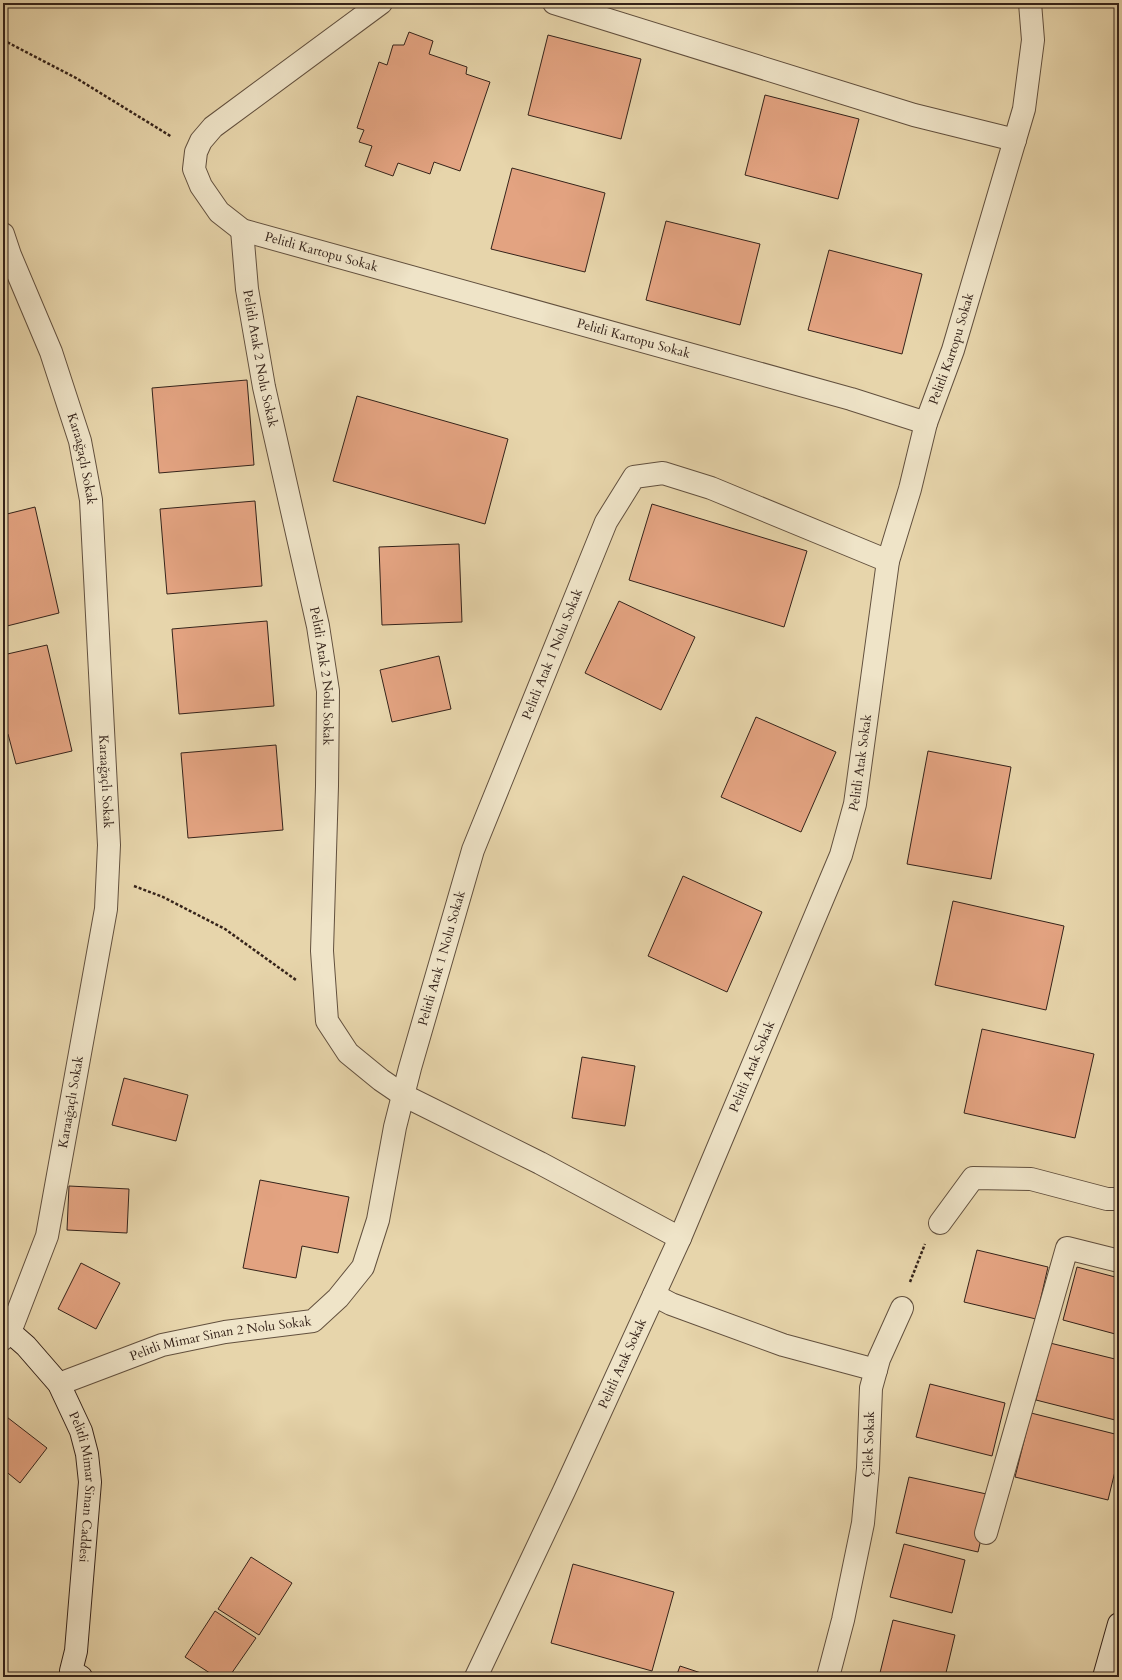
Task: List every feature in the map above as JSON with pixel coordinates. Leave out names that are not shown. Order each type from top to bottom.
[{"type":"street","name":"Pelitli Kartopu Sokak","points":[[381,3],[213,127],[201,141],[196,152],[194,168],[201,186],[219,212],[242,230],[851,399],[926,423],[953,350],[1024,109],[1033,40],[1030,3]]},
{"type":"street","points":[[554,3],[914,114],[1015,140]]},
{"type":"street","name":"Pelitli Atak 2 Nolu Sokak","points":[[242,230],[247,289],[264,387],[318,626],[328,691],[322,951],[327,1021],[348,1053],[381,1080],[403,1095]]},
{"type":"street","name":"Karaağaçlı Sokak","points":[[3,234],[10,255],[51,352],[80,441],[91,500],[109,845],[106,909],[47,1236],[5,1329]]},
{"type":"street","name":"Pelitli Atak Sokak","points":[[476,1677],[680,1238],[841,854],[855,804],[888,561],[910,490],[926,423]]},
{"type":"street","name":"Pelitli Atak 1 Nolu Sokak","points":[[378,1220],[395,1127],[403,1095],[473,850],[606,522],[634,477],[663,474],[711,488],[888,561]]},
{"type":"street","points":[[403,1095],[540,1163],[680,1238]]},
{"type":"street","points":[[940,1223],[973,1178],[1031,1180],[1107,1199],[1119,1199]]},
{"type":"street","name":"Pelitli Mimar Sinan 2 Nolu Sokak","points":[[59,1384],[162,1345],[225,1332],[313,1320],[338,1298],[363,1268],[378,1220]]},
{"type":"street","points":[[986,1533],[1067,1248],[1119,1260]]},
{"type":"street","points":[[654,1295],[671,1304],[783,1345],[876,1370]]},
{"type":"street","name":"Çilek Sokak","points":[[828,1677],[843,1620],[863,1523],[868,1461],[871,1388],[879,1359],[902,1308]]},
{"type":"street","name":"Pelitli Mimar Sinan Caddesi","points":[[5,1329],[26,1346],[59,1384],[81,1431],[87,1454],[90,1482],[74,1675]]},
{"type":"street","points":[[1104,1677],[1119,1624]]},
{"type":"path","points":[[3,40],[76,78],[196,152]]},
{"type":"path","points":[[107,876],[163,897],[225,930],[325,1001]]},
{"type":"path","points":[[902,1308],[914,1268],[931,1231],[940,1223]]},
{"type":"building","points":[[409,32],[433,41],[429,54],[467,67],[466,74],[490,82],[460,171],[434,162],[430,174],[398,163],[393,176],[365,166],[372,146],[359,142],[364,130],[357,128],[379,62],[387,65],[393,45],[404,45]]},
{"type":"building","points":[[548,35],[641,59],[621,139],[528,115]]},
{"type":"building","points":[[765,95],[859,119],[838,199],[745,175]]},
{"type":"building","points":[[512,168],[605,193],[585,272],[491,249]]},
{"type":"building","points":[[666,221],[760,244],[740,325],[646,300]]},
{"type":"building","points":[[829,250],[922,274],[902,354],[808,330]]},
{"type":"building","points":[[247,380],[254,465],[159,473],[152,388]]},
{"type":"building","points":[[357,396],[508,439],[485,524],[333,481]]},
{"type":"building","points":[[255,501],[262,586],[167,594],[160,509]]},
{"type":"building","points":[[652,504],[807,551],[784,627],[629,580]]},
{"type":"building","points":[[35,507],[59,613],[3,627],[3,515]]},
{"type":"building","points":[[459,544],[462,622],[382,625],[379,547]]},
{"type":"building","points":[[619,601],[695,637],[661,710],[585,673]]},
{"type":"building","points":[[267,621],[274,706],[179,714],[172,629]]},
{"type":"building","points":[[47,645],[72,751],[16,764],[8,734],[3,736],[3,655]]},
{"type":"building","points":[[439,656],[451,709],[392,722],[380,670]]},
{"type":"building","points":[[756,717],[836,752],[801,832],[721,797]]},
{"type":"building","points":[[276,745],[283,830],[188,838],[181,753]]},
{"type":"building","points":[[928,751],[1011,767],[991,879],[907,864]]},
{"type":"building","points":[[683,876],[762,912],[727,992],[648,956]]},
{"type":"building","points":[[953,901],[1064,926],[1046,1010],[935,985]]},
{"type":"building","points":[[982,1029],[1094,1054],[1075,1138],[964,1113]]},
{"type":"building","points":[[582,1057],[635,1066],[625,1126],[572,1118]]},
{"type":"building","points":[[124,1078],[188,1095],[176,1141],[112,1125]]},
{"type":"building","points":[[260,1180],[349,1197],[338,1253],[302,1246],[296,1278],[243,1268]]},
{"type":"building","points":[[69,1186],[129,1189],[127,1233],[67,1230]]},
{"type":"building","points":[[977,1250],[1048,1267],[1036,1319],[964,1302]]},
{"type":"building","points":[[81,1263],[120,1283],[96,1329],[58,1309]]},
{"type":"building","points":[[1077,1267],[1119,1278],[1119,1335],[1063,1320]]},
{"type":"building","points":[[1050,1343],[1119,1360],[1119,1421],[1036,1400]]},
{"type":"building","points":[[930,1384],[1005,1403],[992,1456],[916,1437]]},
{"type":"building","points":[[1031,1413],[1119,1435],[1119,1455],[1108,1500],[1015,1477]]},
{"type":"building","points":[[3,1414],[47,1448],[20,1483],[3,1469]]},
{"type":"building","points":[[909,1477],[991,1495],[978,1552],[896,1533]]},
{"type":"building","points":[[904,1544],[965,1560],[952,1613],[890,1597]]},
{"type":"building","points":[[251,1557],[292,1583],[259,1635],[218,1609]]},
{"type":"building","points":[[573,1564],[674,1592],[652,1671],[551,1643]]},
{"type":"building","points":[[215,1611],[256,1638],[229,1677],[216,1677],[185,1657]]},
{"type":"building","points":[[893,1620],[955,1635],[945,1677],[879,1677]]},
{"type":"building","points":[[680,1666],[713,1677],[676,1677]]}]
